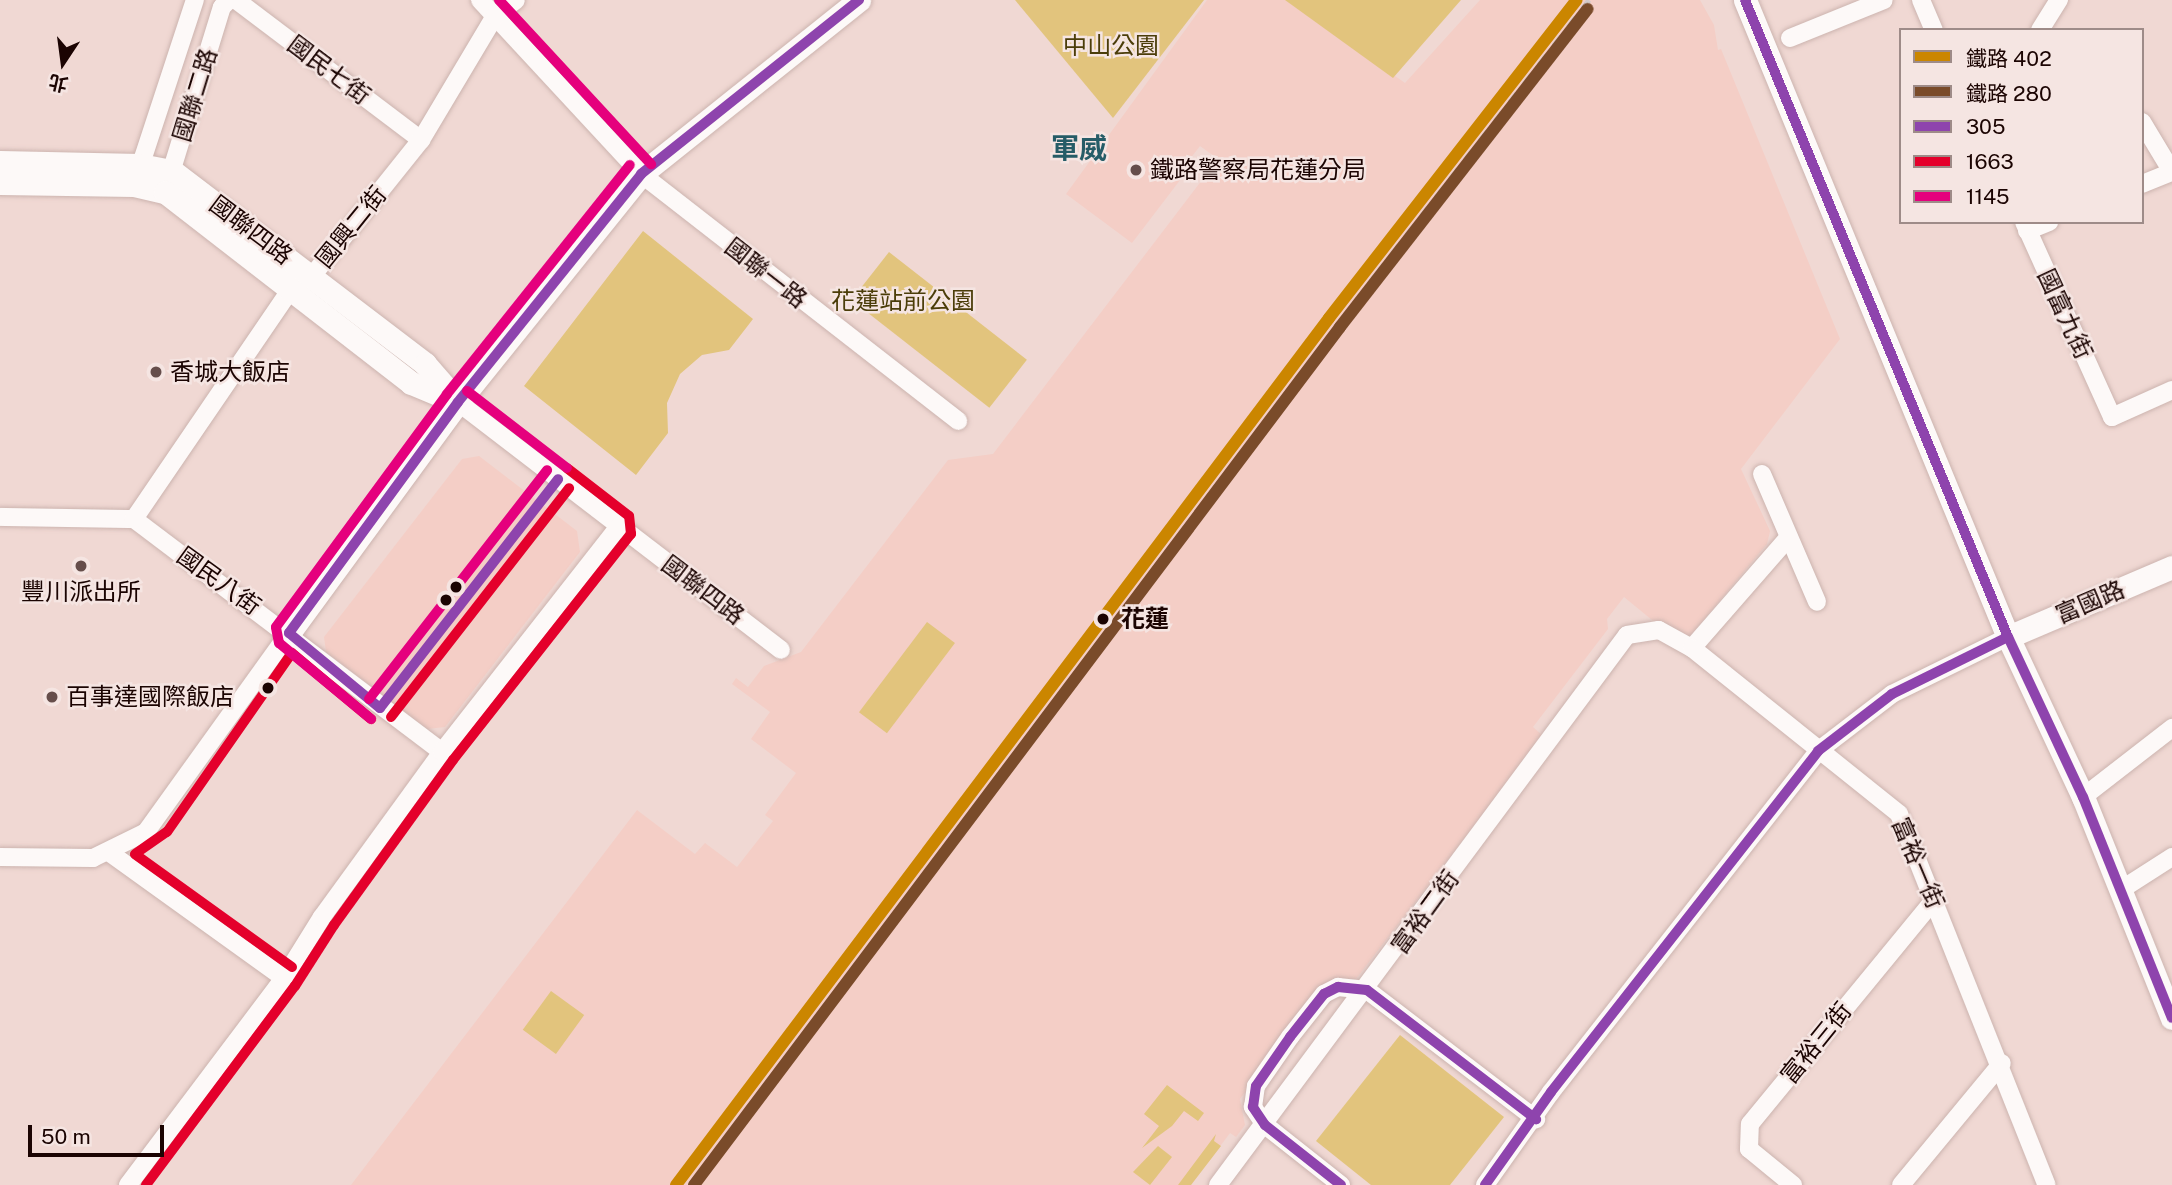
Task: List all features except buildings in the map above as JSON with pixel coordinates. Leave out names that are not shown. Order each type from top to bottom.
[{"type":"street","name":"國聯二路","points":[[137,175],[194,0]]},
{"type":"street","name":"國聯二路","points":[[168,182],[222,8],[229,0]]},
{"type":"street","name":"國民七街","points":[[236,0],[421,140]]},
{"type":"street","name":"國聯一路","points":[[480,0],[641,174],[958,421]]},
{"type":"street","name":"國興二街","points":[[134,519],[291,289],[312,276],[421,140],[495,16],[516,0]]},
{"type":"street","points":[[0,857],[62,861],[110,853],[156,823],[289,633],[458,402],[641,174],[859,0]]},
{"type":"street","points":[[1745,0],[2008,636],[2083,797],[2172,1018]]},
{"type":"street","points":[[1790,38],[1884,0]]},
{"type":"street","points":[[1921,0],[1933,28]]},
{"type":"street","points":[[2041,28],[2059,0]]},
{"type":"street","points":[[2144,125],[2172,172],[2144,183]]},
{"type":"street","name":"國聯四路","points":[[0,162],[137,175],[168,182],[312,276],[425,364],[458,402],[781,650]]},
{"type":"street","name":"國聯四路","points":[[0,183],[137,175]]},
{"type":"street","name":"國聯四路","points":[[168,182],[291,289],[411,383],[458,402]]},
{"type":"street","name":"國富九街","points":[[2025,227],[2112,417],[2172,390]]},
{"type":"street","points":[[1762,474],[1817,602]]},
{"type":"street","points":[[0,517],[134,519]]},
{"type":"street","name":"國民八街","points":[[134,519],[289,633],[380,708],[442,752]]},
{"type":"street","points":[[128,1185],[284,978],[322,917],[442,752],[619,526]]},
{"type":"street","points":[[1692,648],[1789,537]]},
{"type":"street","name":"富國路","points":[[2008,636],[2172,567]]},
{"type":"street","name":"富裕一街","points":[[1627,635],[1659,630],[1692,648],[1899,814],[2002,1063],[2047,1185]]},
{"type":"street","name":"富裕二街","points":[[1218,1185],[1367,990],[1627,635]]},
{"type":"street","points":[[1485,1185],[1536,1119],[1551,1092],[1818,751],[1892,694],[2008,636]]},
{"type":"street","points":[[2083,797],[2172,729]]},
{"type":"street","points":[[110,853],[284,978]]},
{"type":"street","points":[[2119,891],[2172,857]]},
{"type":"street","name":"富裕三街","points":[[1793,1185],[1749,1149],[1750,1124],[1935,900]]},
{"type":"street","points":[[1341,1185],[1265,1125],[1253,1107],[1256,1086],[1290,1037],[1324,994],[1338,987],[1367,990],[1536,1119]]},
{"type":"street","points":[[1901,1185],[2002,1063]]},
{"type":"shaded area","points":[[1207,0],[1288,0],[1405,83],[1480,0],[1700,0],[1714,25],[1718,50],[1721,49],[1840,339],[1741,469],[1770,531],[1767,544],[1691,635],[1674,638],[1624,597],[1607,619],[1608,629],[1533,727],[1543,736],[1356,979],[1328,983],[1240,1099],[1245,1125],[1236,1137],[1230,1133],[1191,1185],[351,1185],[637,810],[695,854],[705,843],[737,867],[773,821],[765,815],[796,773],[751,739],[770,712],[732,684],[736,678],[748,687],[764,666],[801,652],[948,460],[993,454],[1218,159],[1200,146],[1183,168],[1187,171],[1132,243],[1066,194]]},
{"type":"shaded area","points":[[479,456],[577,531],[580,552],[445,727],[427,729],[326,652],[324,637],[462,459]]},
{"type":"green space","name":"中山公園","points":[[1015,0],[1204,0],[1113,118]]},
{"type":"green space","points":[[1285,0],[1461,0],[1393,78]]},
{"type":"green space","points":[[643,231],[753,319],[729,350],[702,355],[680,374],[667,403],[668,433],[636,475],[524,386]]},
{"type":"green space","name":"花蓮站前公園","points":[[889,252],[1027,360],[989,408],[851,300]]},
{"type":"green space","points":[[927,622],[955,643],[887,733],[859,712]]},
{"type":"green space","points":[[551,991],[584,1015],[556,1054],[523,1030]]},
{"type":"green space","points":[[1400,1035],[1504,1117],[1450,1185],[1371,1185],[1316,1141]]},
{"type":"green space","points":[[1167,1085],[1204,1113],[1198,1121],[1184,1111],[1172,1126],[1142,1148],[1159,1126],[1144,1114]]},
{"type":"green space","points":[[1216,1134],[1214,1141],[1221,1146],[1191,1185],[1178,1185]]},
{"type":"green space","points":[[1158,1146],[1172,1157],[1150,1185],[1133,1172]]},
{"type":"railway","points":[[690,1185],[1377,273],[1589,0]]},
{"type":"rail line","name":"402","points":[[676,1185],[1329,318],[1577,0]]},
{"type":"rail line","name":"280","points":[[694,1185],[1340,327],[1588,9]]},
{"type":"transit line","name":"1145","points":[[499,0],[651,164]]},
{"type":"transit line","name":"305","points":[[289,633],[458,402],[641,174],[859,0]]},
{"type":"transit line","name":"305","points":[[1745,0],[2008,637],[2083,797],[2172,1018]]},
{"type":"transit line","name":"1145","points":[[371,719],[279,643],[276,627],[447,394],[630,165]]},
{"type":"transit line","name":"1145","points":[[467,391],[567,468]]},
{"type":"transit line","name":"1663","points":[[146,1185],[295,986],[334,925],[453,760],[631,534],[629,516],[567,468]]},
{"type":"transit line","name":"1145","points":[[369,699],[547,470]]},
{"type":"transit line","name":"305","points":[[380,708],[558,479]]},
{"type":"transit line","name":"1663","points":[[391,717],[569,488]]},
{"type":"transit line","name":"305","points":[[289,633],[380,708]]},
{"type":"transit line","name":"305","points":[[1485,1185],[1551,1092],[1818,751],[1892,694],[2008,637]]},
{"type":"transit line","name":"1663","points":[[292,967],[135,854],[167,832],[292,653],[371,719]]},
{"type":"transit line","name":"305","points":[[1341,1185],[1265,1125],[1253,1107],[1256,1086],[1290,1037],[1324,994],[1338,987],[1367,990],[1536,1119]]},
{"type":"place","name":"鐵路警察局花蓮分局","points":[[1136,170]]},
{"type":"place","name":"香城大飯店","points":[[156,372]]},
{"type":"place","name":"豐川派出所","points":[[81,566]]},
{"type":"place","name":"花蓮","points":[[1103,619]]},
{"type":"place","name":"百事達國際飯店","points":[[52,697]]},
{"type":"district","name":"軍威","points":[[1079,148]]}]
